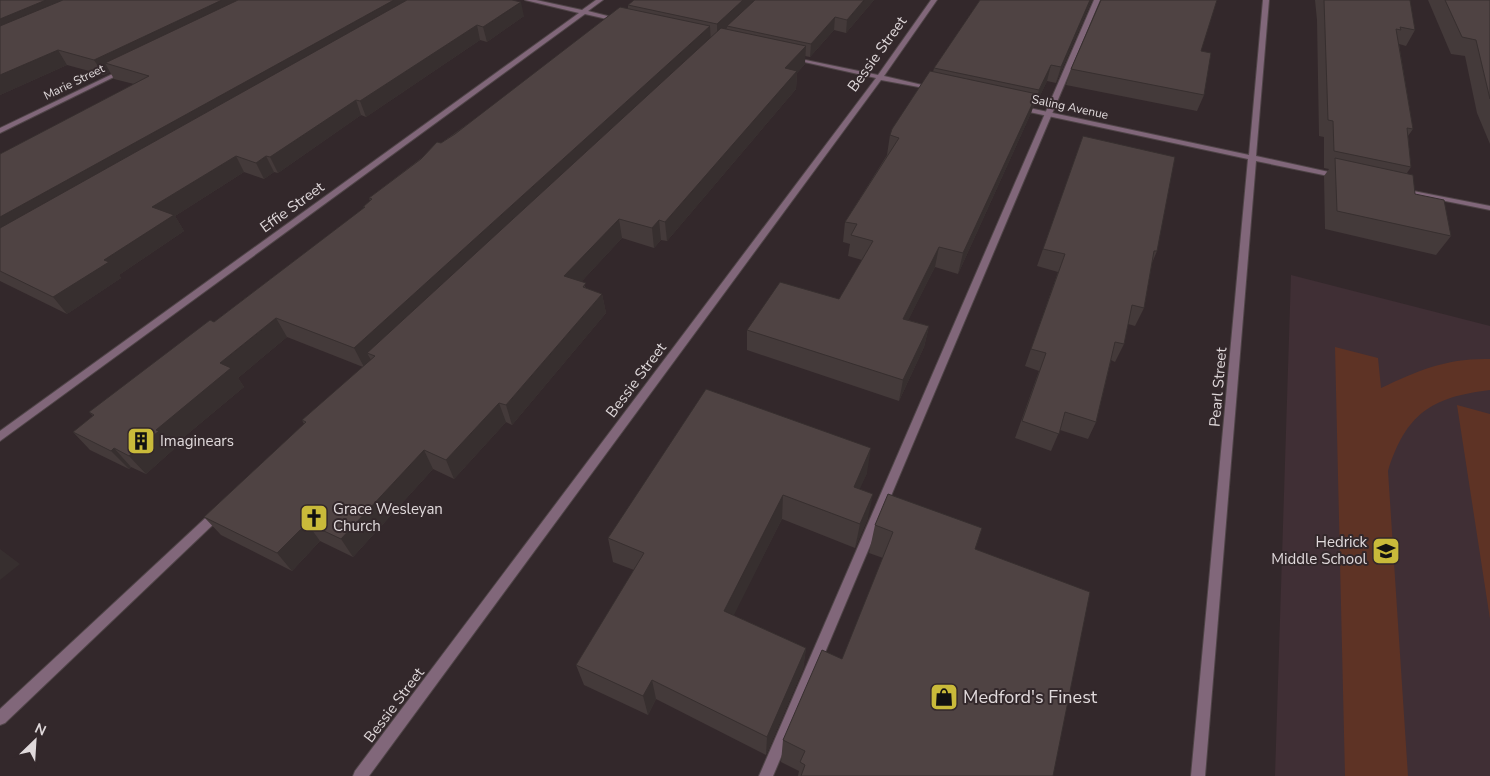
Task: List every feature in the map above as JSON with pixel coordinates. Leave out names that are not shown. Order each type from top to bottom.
[{"type":"street","points":[[528,0],[632,22]]},
{"type":"street","name":"Effie Street","points":[[0,437],[600,0]]},
{"type":"street","name":"Bessie Street","points":[[360,776],[880,77],[934,0]]},
{"type":"street","points":[[766,776],[1097,0]]},
{"type":"street","name":"Pearl Street","points":[[1198,776],[1266,0]]},
{"type":"street","points":[[785,56],[945,91]]},
{"type":"street","name":"Marie Street","points":[[0,131],[133,66]]},
{"type":"street","name":"Saling Avenue","points":[[1011,106],[1348,178]]},
{"type":"street","points":[[1395,188],[1490,208]]},
{"type":"street","points":[[0,718],[225,506]]},
{"type":"shaded area","name":"Hedrick Middle School","points":[[1291,275],[1490,326],[1490,776],[1275,776]]},
{"type":"shaded area","points":[[1335,347],[1378,358],[1381,388],[1434,366],[1475,359],[1490,359],[1490,390],[1452,398],[1424,412],[1403,435],[1388,471],[1408,776],[1345,776]]},
{"type":"shaded area","points":[[1457,405],[1490,414],[1490,619]]},
{"type":"building","points":[[0,0],[46,0],[0,19]]},
{"type":"building","points":[[63,0],[222,0],[94,60],[58,50],[0,75],[0,26]]},
{"type":"building","points":[[238,0],[394,0],[0,217],[0,154],[149,76],[105,63]]},
{"type":"building","points":[[407,0],[512,0],[521,2],[483,27],[477,25],[360,101],[356,100],[270,157],[266,156],[256,163],[236,156],[152,207],[174,215],[104,260],[109,262],[53,297],[0,271],[0,228]]},
{"type":"building","points":[[634,0],[743,0],[717,24],[628,5]]},
{"type":"building","points":[[755,0],[864,0],[847,20],[835,17],[811,44],[727,26]]},
{"type":"building","points":[[980,0],[1090,0],[1061,67],[1051,65],[1039,90],[934,68]]},
{"type":"building","points":[[1101,0],[1217,0],[1201,51],[1211,53],[1204,95],[1071,69]]},
{"type":"building","points":[[1324,0],[1410,0],[1415,30],[1400,27],[1401,30],[1396,29],[1413,129],[1407,128],[1411,167],[1334,151],[1333,121],[1328,120]]},
{"type":"building","points":[[1445,0],[1490,0],[1490,99],[1476,40],[1462,37]]},
{"type":"building","points":[[620,7],[710,26],[354,348],[276,318],[220,363],[231,368],[156,430],[159,431],[129,456],[114,448],[111,451],[73,432],[94,415],[89,412],[210,320],[214,322],[365,207],[363,207],[372,199],[369,198],[421,159],[437,142],[441,143],[455,134]]},
{"type":"building","points":[[721,28],[806,46],[785,68],[797,71],[665,222],[659,220],[652,228],[619,219],[564,276],[586,283],[583,287],[602,294],[506,405],[499,403],[446,460],[424,450],[341,539],[307,523],[277,553],[204,517],[306,422],[302,420],[375,356],[367,353]]},
{"type":"building","points":[[930,71],[1037,94],[963,253],[939,247],[903,319],[929,326],[903,380],[747,330],[780,282],[839,299],[873,241],[851,235],[857,224],[845,222],[899,138],[890,135],[892,129]]},
{"type":"building","points":[[1083,136],[1175,157],[1157,251],[1154,251],[1144,308],[1132,305],[1124,344],[1115,342],[1096,422],[1065,412],[1059,434],[1022,421],[1046,353],[1031,349],[1065,254],[1043,249]]},
{"type":"building","points":[[1335,158],[1413,175],[1415,194],[1444,200],[1451,236],[1337,211]]},
{"type":"building","points":[[706,389],[871,448],[854,487],[873,494],[860,524],[783,495],[724,611],[806,648],[767,737],[652,680],[643,696],[576,665],[644,553],[608,538]]},
{"type":"building","name":"Medford's Finest","points":[[888,494],[982,528],[975,549],[1090,592],[1053,776],[801,776],[805,765],[800,762],[805,751],[783,740],[822,650],[842,659],[893,532],[875,525]]},
{"type":"place","name":"Imaginears","points":[[141,441]]},
{"type":"place","name":"Grace Wesleyan Church","points":[[314,518]]},
{"type":"place","name":"Hedrick Middle School","points":[[1386,551]]},
{"type":"place","name":"Medford's Finest","points":[[944,697]]}]
